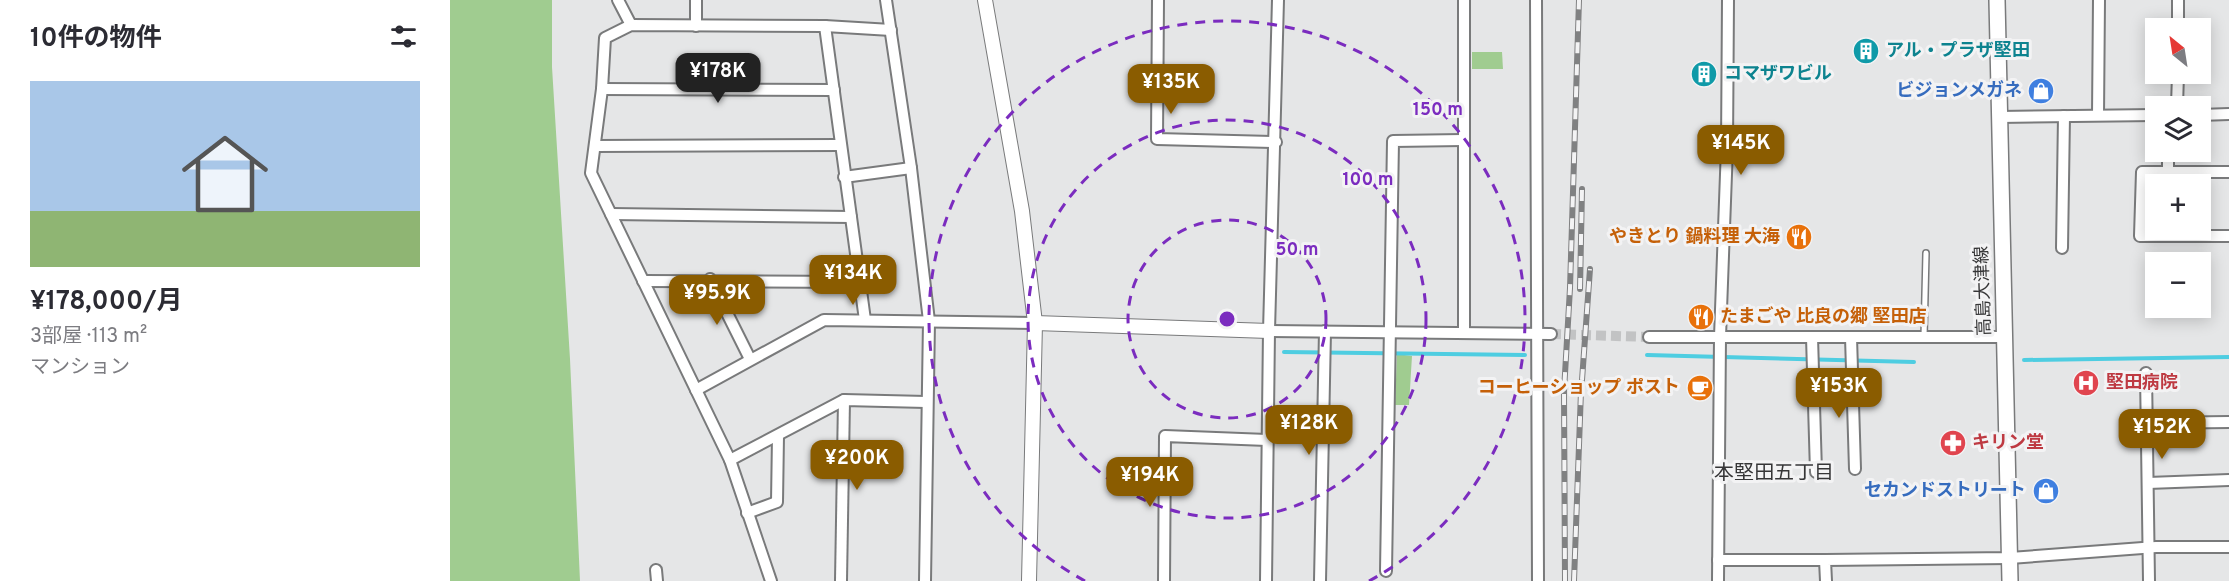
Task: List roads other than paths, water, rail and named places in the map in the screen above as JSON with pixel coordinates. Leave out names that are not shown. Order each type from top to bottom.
[{"type":"main road","name":"高島大津線","points":[[1997,0],[2010,581]]},
{"type":"street","points":[[618,0],[631,25]]},
{"type":"street","points":[[696,0],[696,26]]},
{"type":"street","points":[[886,0],[911,168],[929,321],[925,581]]},
{"type":"street","points":[[985,0],[1022,211],[1035,323],[1029,581]]},
{"type":"street","points":[[1158,0],[1157,139],[1276,142]]},
{"type":"street","points":[[1266,581],[1269,331],[1276,142],[1278,0]]},
{"type":"street","points":[[1464,0],[1464,332]]},
{"type":"street","points":[[1536,0],[1538,581]]},
{"type":"street","points":[[1718,581],[1720,337],[1727,147],[1728,0]]},
{"type":"street","points":[[2098,0],[2098,115]]},
{"type":"street","points":[[2178,0],[2178,18]]},
{"type":"street","points":[[771,581],[730,460],[591,173],[602,88],[605,38],[631,25],[825,26],[891,30]]},
{"type":"street","points":[[825,26],[865,320]]},
{"type":"street","points":[[602,88],[834,90]]},
{"type":"street","points":[[2211,115],[2229,114]]},
{"type":"street","points":[[1999,117],[2145,115]]},
{"type":"street","points":[[2062,248],[2064,116]]},
{"type":"street","points":[[1386,571],[1394,141],[1463,140]]},
{"type":"street","points":[[595,146],[840,146]]},
{"type":"street","points":[[2168,162],[2168,171]]},
{"type":"street","points":[[844,177],[911,168]]},
{"type":"street","points":[[2229,172],[2142,172],[2140,237],[2229,236]]},
{"type":"street","points":[[611,214],[851,217]]},
{"type":"street","points":[[710,279],[750,359]]},
{"type":"street","points":[[643,280],[859,282]]},
{"type":"street","points":[[696,390],[824,320],[1035,323],[1269,331],[1551,334]]},
{"type":"street","points":[[1320,581],[1326,331]]},
{"type":"street","points":[[1649,337],[2005,337]]},
{"type":"street","points":[[1812,337],[1816,472]]},
{"type":"street","points":[[1851,337],[1855,470]]},
{"type":"street","points":[[2146,373],[2149,581]]},
{"type":"street","points":[[730,460],[844,400],[926,402]]},
{"type":"street","points":[[841,581],[844,400]]},
{"type":"street","points":[[2147,423],[2229,422]]},
{"type":"street","points":[[747,513],[777,502],[778,436]]},
{"type":"street","points":[[1164,581],[1165,436],[1267,440]]},
{"type":"street","points":[[2148,483],[2229,480]]},
{"type":"street","points":[[1718,560],[2010,558],[2148,548],[2229,547]]},
{"type":"street","points":[[1825,560],[1826,581]]},
{"type":"lane","points":[[1924,337],[1926,253]]},
{"type":"waterway","points":[[1284,352],[1525,355]]},
{"type":"waterway","points":[[1647,355],[1914,362]]},
{"type":"waterway","points":[[2024,360],[2229,357]]},
{"type":"tunnel","points":[[1551,334],[1649,337]]},
{"type":"railway","points":[[1565,581],[1564,391],[1570,288],[1579,0]]},
{"type":"railway","points":[[1580,289],[1582,189]]},
{"type":"railway","points":[[1582,380],[1590,269]]},
{"type":"railway","points":[[1574,581],[1581,391]]},
{"type":"place","name":"アル・プラザ堅田","points":[[1866,51]]},
{"type":"place","name":"コマザワビル","points":[[1704,74]]},
{"type":"place","name":"ビジョンメガネ","points":[[2041,91]]},
{"type":"place","name":"やきとり 鍋料理 大海","points":[[1799,237]]},
{"type":"place","name":"たまごや 比良の郷 堅田店","points":[[1701,317]]},
{"type":"place","name":"堅田病院","points":[[2086,383]]},
{"type":"place","name":"コーヒーショップ ポスト","points":[[1700,388]]},
{"type":"place","name":"キリン堂","points":[[1953,443]]},
{"type":"place","name":"セカンドストリート","points":[[2046,491]]},
{"type":"district","name":"本堅田五丁目","points":[[1774,474]]}]
